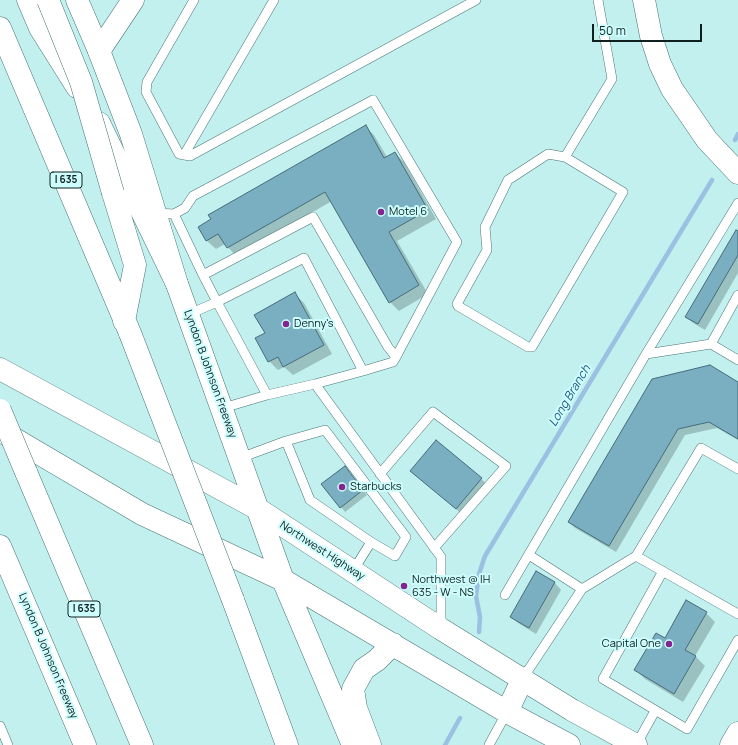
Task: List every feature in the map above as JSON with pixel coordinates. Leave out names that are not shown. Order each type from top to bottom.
[{"type":"main road","points":[[28,0],[40,28],[93,112],[177,284]]},
{"type":"main road","points":[[48,0],[81,82],[135,265],[127,327]]},
{"type":"main road","name":"Lyndon B Johnson Freeway","points":[[77,0],[99,51],[130,134],[165,214],[177,284],[223,408],[283,580],[353,745]]},
{"type":"main road","points":[[99,51],[132,0]]},
{"type":"main road","points":[[644,0],[651,36],[660,64],[672,89],[707,140],[738,173]]},
{"type":"main road","name":"I 635","points":[[0,28],[127,327],[288,745]]},
{"type":"main road","name":"Northwest Highway","points":[[0,369],[258,510],[441,629],[523,678],[572,710],[636,745]]},
{"type":"main road","name":"I 635","points":[[0,410],[142,745]]},
{"type":"main road","points":[[0,430],[142,514],[283,580],[507,712],[569,745]]},
{"type":"main road","name":"Lyndon B Johnson Freeway","points":[[0,546],[86,745]]},
{"type":"main road","points":[[370,745],[356,708],[353,689],[364,669],[377,660],[393,644]]},
{"type":"main road","points":[[507,712],[523,678]]},
{"type":"main road","points":[[731,745],[738,733]]},
{"type":"lane","points":[[194,0],[147,82],[146,92],[179,154],[190,156],[476,0]]},
{"type":"lane","points":[[184,155],[274,0]]},
{"type":"lane","points":[[565,156],[612,79],[598,0]]},
{"type":"lane","points":[[223,408],[267,394],[315,384],[393,362],[457,242],[373,100],[193,196],[185,208],[165,214],[203,275],[267,394]]},
{"type":"lane","points":[[548,154],[565,156],[623,192],[532,347],[528,347],[457,304],[488,250],[485,227],[508,180],[548,154]]},
{"type":"lane","points":[[505,595],[646,354],[738,203]]},
{"type":"lane","points":[[203,275],[313,217],[388,348],[396,357]]},
{"type":"lane","points":[[188,315],[304,258],[363,371]]},
{"type":"lane","points":[[711,344],[738,294]]},
{"type":"lane","points":[[646,354],[711,344],[738,360]]},
{"type":"lane","points":[[315,384],[440,557],[441,629]]},
{"type":"lane","points":[[380,474],[433,412],[506,466],[434,548]]},
{"type":"lane","points":[[240,458],[286,441],[325,430],[406,537]]},
{"type":"lane","points":[[286,441],[310,500],[371,542],[395,556],[406,537],[416,524]]},
{"type":"lane","points":[[523,678],[582,589],[636,556],[701,448],[738,470]]},
{"type":"lane","points":[[353,571],[371,542]]},
{"type":"lane","points":[[529,555],[582,589]]},
{"type":"lane","points":[[636,556],[738,614]]},
{"type":"lane","points":[[663,572],[602,679],[687,729],[738,640]]},
{"type":"lane","points":[[636,745],[655,711]]},
{"type":"lane","points":[[489,745],[507,712]]},
{"type":"lane","points":[[0,726],[8,745]]},
{"type":"building","name":"Motel 6","points":[[366,125],[384,158],[395,152],[428,210],[389,232],[419,285],[389,303],[325,192],[227,248],[218,234],[206,241],[198,227],[211,219],[208,215]]},
{"type":"building","points":[[736,230],[738,231],[738,255],[698,324],[685,317]]},
{"type":"building","name":"Denny's","points":[[295,292],[324,345],[283,367],[278,357],[268,362],[255,338],[265,333],[254,315]]},
{"type":"building","points":[[710,365],[738,382],[738,439],[709,422],[678,429],[609,546],[568,522],[652,379]]},
{"type":"building","points":[[436,440],[482,478],[456,509],[410,471]]},
{"type":"building","name":"Starbucks","points":[[345,466],[363,490],[340,508],[321,484]]},
{"type":"building","points":[[536,571],[555,582],[529,628],[510,617]]},
{"type":"building","name":"Capital One","points":[[686,600],[707,612],[685,650],[696,656],[674,694],[634,670],[656,633],[665,638]]},
{"type":"waterway","name":"Long Branch","points":[[735,140],[738,134]]},
{"type":"waterway","name":"Long Branch","points":[[479,632],[480,617],[476,596],[479,574],[485,556],[712,180]]},
{"type":"waterway","name":"Long Branch","points":[[445,745],[460,718]]},
{"type":"place","name":"Motel 6","points":[[381,212]]},
{"type":"place","name":"Denny's","points":[[286,324]]},
{"type":"place","name":"Starbucks","points":[[342,487]]},
{"type":"place","name":"Northwest @ IH 635 - W - NS","points":[[404,586]]},
{"type":"place","name":"Capital One","points":[[669,644]]}]
